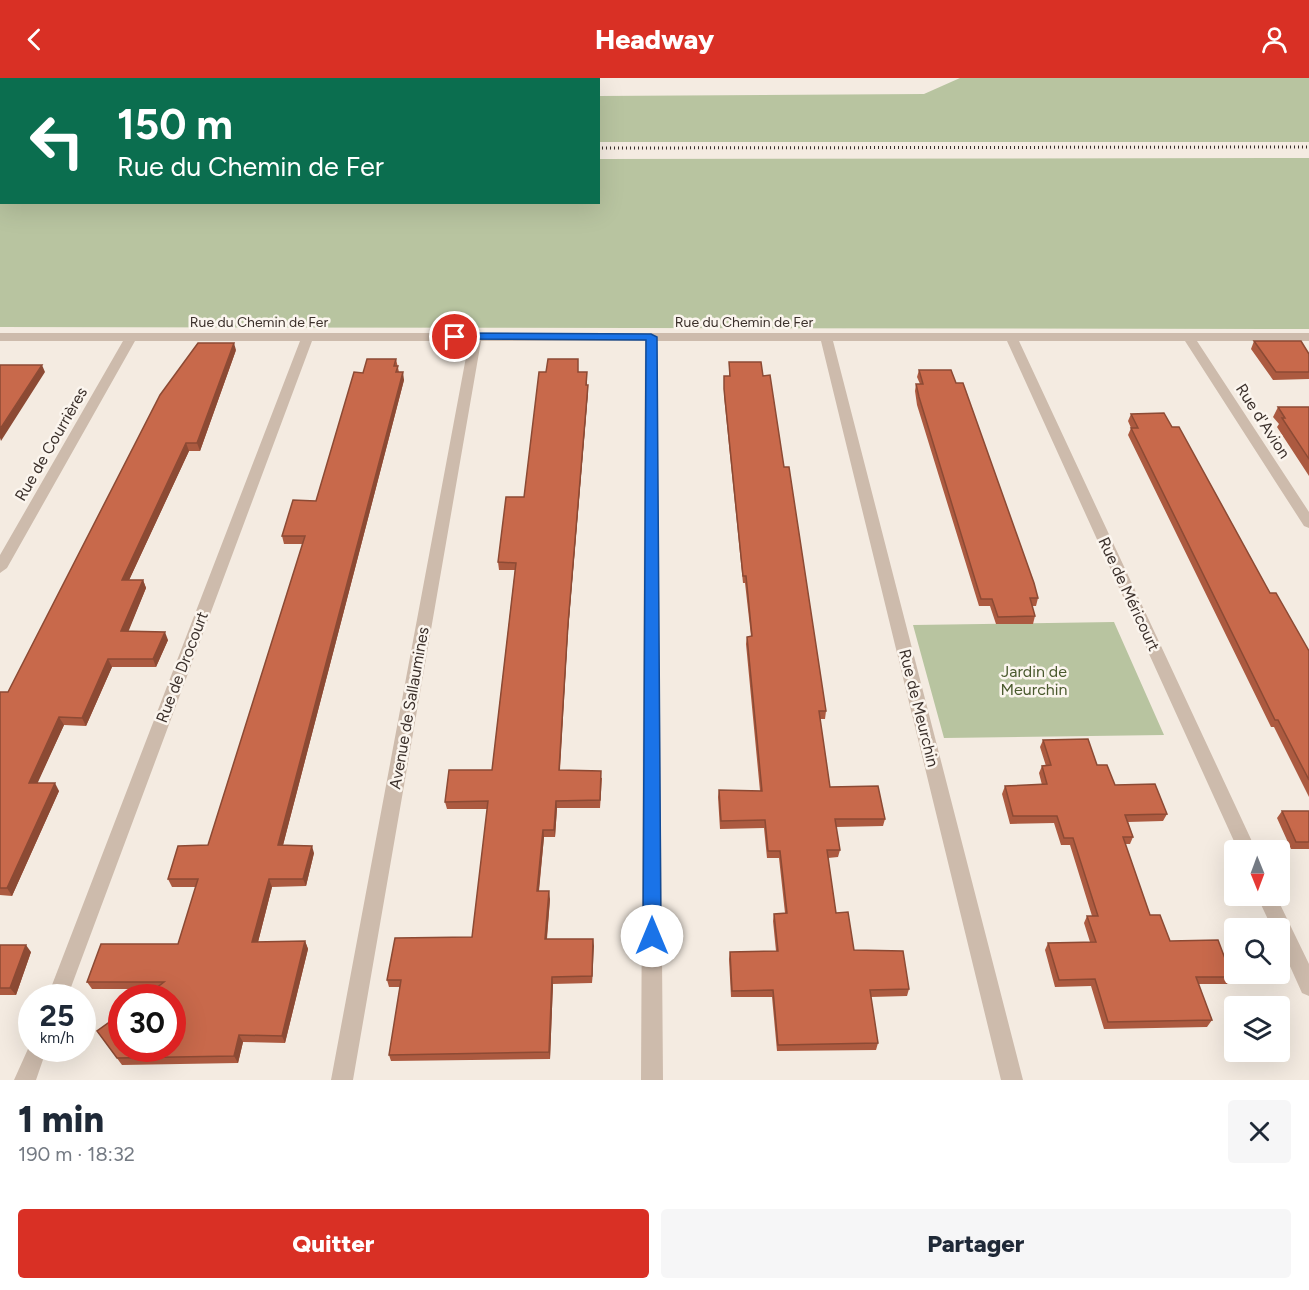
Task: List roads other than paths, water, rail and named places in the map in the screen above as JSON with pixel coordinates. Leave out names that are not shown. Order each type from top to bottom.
[{"type":"street","name":"Rue du Chemin de Fer","points":[[0,337],[1309,337]]},
{"type":"street","name":"Rue de Courrières","points":[[0,568],[131,337]]},
{"type":"street","name":"Rue de Drocourt","points":[[62,984],[307,337]]},
{"type":"street","name":"Avenue de Sallaumines","points":[[342,1080],[476,337]]},
{"type":"street","points":[[651,337],[652,1080]]},
{"type":"street","name":"Rue de Meurchin","points":[[826,337],[1012,1080]]},
{"type":"street","name":"Rue de Méricourt","points":[[1011,337],[1242,840]]},
{"type":"street","name":"Rue d'Avion","points":[[1189,337],[1309,523]]},
{"type":"street","points":[[1272,906],[1309,986]]},
{"type":"street","points":[[25,1080],[32,1062]]},
{"type":"railway","points":[[600,148],[1309,147]]},
{"type":"park label","name":"Jardin de Meurchin","points":[[1034,680]]}]
